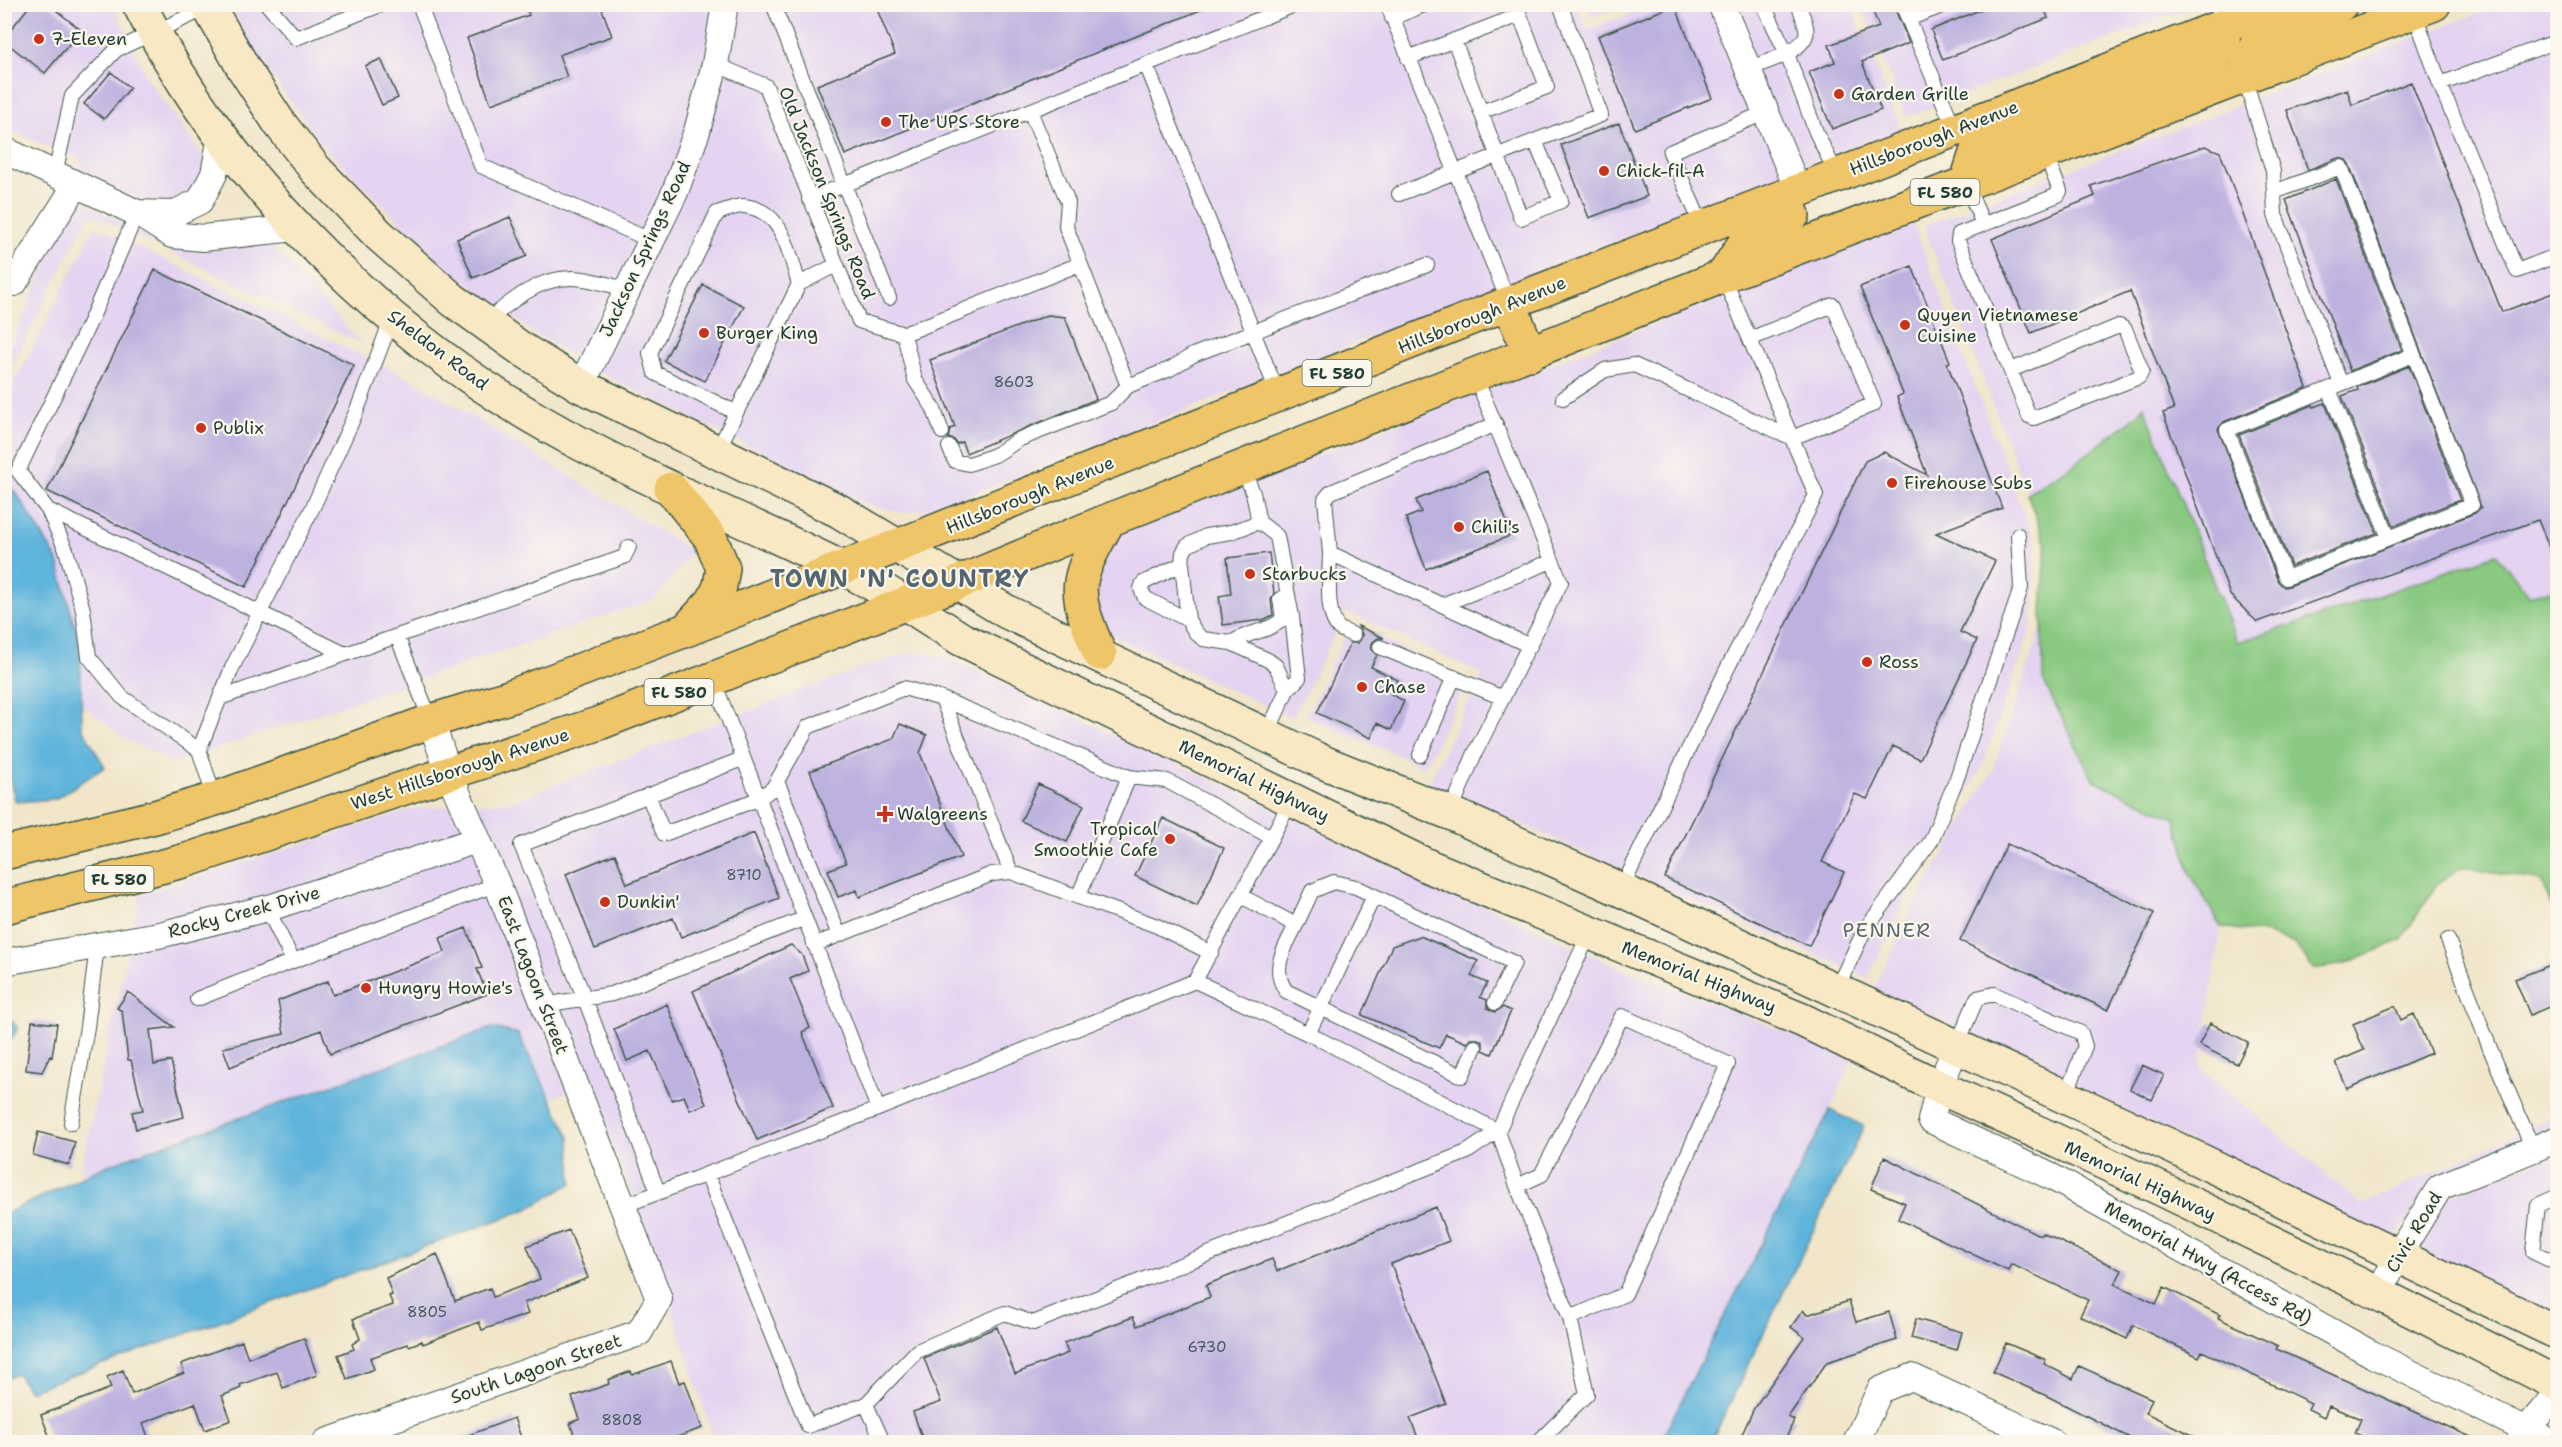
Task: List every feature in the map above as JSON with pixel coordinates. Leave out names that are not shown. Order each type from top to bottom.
[{"type":"main road","name":"Hillsborough Avenue","points":[[686,630],[1509,303],[1955,130],[2221,15],[2279,4]]},
{"type":"main road","points":[[2244,76],[2258,40],[2341,4]]},
{"type":"main road","points":[[210,6],[244,69],[280,124],[316,170],[379,235],[453,300],[520,348],[581,386],[839,511],[1007,612],[1100,654],[1325,763],[1450,813],[1621,890],[2066,1098],[2558,1333]]},
{"type":"main road","name":"FL 580","points":[[907,604],[1109,520],[1723,276],[2422,7]]},
{"type":"main road","points":[[1966,184],[1977,153],[2210,61],[2222,49],[2221,15]]},
{"type":"main road","name":"Sheldon Road","points":[[146,18],[187,87],[256,182],[296,228],[345,277],[428,346],[520,410],[585,447],[843,568]]},
{"type":"main road","points":[[1723,276],[1752,232],[1891,177],[1919,144]]},
{"type":"main road","points":[[1509,303],[1530,354]]},
{"type":"main road","points":[[671,489],[710,537],[723,568],[720,586],[713,601],[686,630]]},
{"type":"main road","points":[[1100,654],[1083,614],[1078,586],[1086,562],[1109,520]]},
{"type":"main road","name":"Memorial Highway","points":[[843,568],[907,604],[961,639],[1428,866],[1802,1020],[1938,1088],[2161,1189],[2379,1294],[2558,1384]]},
{"type":"main road","name":"West Hillsborough Avenue","points":[[4,907],[187,860],[449,774],[597,724],[907,604]]},
{"type":"main road","name":"FL 580","points":[[4,853],[155,817],[215,799],[431,721],[509,697],[686,630]]},
{"type":"main road","points":[[1590,932],[1621,890]]},
{"type":"street","name":"Jackson Springs Road","points":[[581,386],[675,192],[698,131],[715,63],[725,4]]},
{"type":"street","points":[[1721,4],[1798,190]]},
{"type":"street","points":[[137,213],[173,214],[200,201],[214,174],[221,136]]},
{"type":"street","points":[[4,150],[137,213],[172,235],[203,238],[296,228]]},
{"type":"street","points":[[9,283],[65,179]]},
{"type":"street","name":"East Lagoon Street","points":[[431,721],[449,774],[497,884],[632,1230]]},
{"type":"street","name":"Rocky Creek Drive","points":[[4,962],[159,935],[267,908],[477,840]]},
{"type":"street","name":"Memorial Hwy (Access Rd)","points":[[1956,1048],[1938,1088],[1931,1120],[2052,1177],[2523,1436],[2552,1443]]},
{"type":"street","name":"Civic Road","points":[[2379,1294],[2398,1255],[2440,1187],[2558,1139]]},
{"type":"street","name":"South Lagoon Street","points":[[326,1443],[380,1433],[639,1333],[659,1299],[632,1230]]},
{"type":"street","points":[[1856,1443],[1880,1390],[1912,1377],[2052,1443]]},
{"type":"street","points":[[2523,1436],[2558,1392]]},
{"type":"street","points":[[2552,1443],[2558,1416]]},
{"type":"lane","points":[[267,4],[296,38],[383,4]]},
{"type":"lane","points":[[419,4],[481,165],[650,240]]},
{"type":"lane","points":[[773,4],[889,298]]},
{"type":"lane","points":[[809,199],[1297,4]]},
{"type":"lane","points":[[1387,4],[1509,303]]},
{"type":"lane","points":[[1392,18],[1426,4]]},
{"type":"lane","points":[[1399,194],[1601,115],[1560,4]]},
{"type":"lane","points":[[1763,4],[1787,54],[1816,132],[1837,175]]},
{"type":"lane","points":[[1749,69],[1787,54],[1802,45],[1807,37],[1808,27],[1798,4]]},
{"type":"lane","points":[[1902,4],[1955,130]]},
{"type":"lane","points":[[1908,19],[1947,4]]},
{"type":"lane","points":[[65,179],[72,96],[146,18],[210,6]]},
{"type":"lane","points":[[2422,7],[2440,84],[2517,271],[2558,255]]},
{"type":"lane","points":[[1408,58],[1520,15],[1546,87],[1481,112]]},
{"type":"lane","points":[[1454,40],[1521,218],[1561,201],[1535,141]]},
{"type":"lane","points":[[2440,84],[2558,41]]},
{"type":"lane","name":"Old Jackson Springs Road","points":[[715,63],[766,86],[858,321],[903,334]]},
{"type":"lane","points":[[1146,64],[1279,396]]},
{"type":"lane","points":[[2244,76],[2273,171],[2275,215],[2390,537]]},
{"type":"lane","points":[[1030,111],[1068,202],[1066,227],[1128,386]]},
{"type":"lane","points":[[1703,228],[1670,152],[1767,112]]},
{"type":"lane","points":[[2011,370],[2119,327],[2125,329],[2142,371],[2139,377],[2034,418],[2029,416],[1958,241],[1959,234],[2058,195],[2060,191],[2045,153]]},
{"type":"lane","points":[[2274,192],[2341,167],[2414,355],[2472,506],[2286,578],[2227,430],[2414,355]]},
{"type":"lane","points":[[1966,184],[1983,224]]},
{"type":"lane","points":[[735,412],[655,373],[650,353],[717,213],[744,206],[772,217],[780,228],[799,284]]},
{"type":"lane","points":[[137,213],[90,322],[18,471],[48,510],[66,550],[80,600],[89,657],[122,697],[199,750],[215,799]]},
{"type":"lane","points":[[942,432],[933,407],[915,380],[903,334],[1080,264]]},
{"type":"lane","points":[[717,452],[799,284],[836,265]]},
{"type":"lane","points":[[949,447],[955,461],[969,464],[995,455],[1020,439],[1111,403],[1128,386],[1170,369],[1193,355],[1427,265]]},
{"type":"lane","points":[[1621,890],[1725,672],[1816,495],[1723,276]]},
{"type":"lane","points":[[485,323],[522,293],[541,285],[571,278],[627,289]]},
{"type":"lane","points":[[1563,398],[1605,370],[1634,365],[1792,438],[1874,404],[1833,305],[1750,339]]},
{"type":"lane","points":[[199,750],[220,698],[314,507],[357,410],[393,316]]},
{"type":"lane","points":[[1450,813],[1475,753],[1561,582],[1475,376]]},
{"type":"lane","points":[[1353,635],[1340,629],[1330,610],[1330,553],[1325,499],[1331,492],[1496,424]]},
{"type":"lane","points":[[1244,468],[1260,522],[1277,536],[1292,617],[1299,678],[1287,690],[1267,734]]},
{"type":"lane","points":[[48,510],[345,654]]},
{"type":"lane","points":[[1260,522],[1194,541],[1183,553],[1182,564],[1188,620],[1203,639],[1231,643],[1268,660],[1276,666],[1287,690]]},
{"type":"lane","points":[[1836,990],[1864,931],[1931,841],[1957,778],[2021,588],[2018,535]]},
{"type":"lane","points":[[1231,643],[1244,634],[1273,628],[1283,619],[1275,553],[1277,536]]},
{"type":"lane","points":[[220,698],[624,557],[629,547]]},
{"type":"lane","points":[[1330,553],[1530,646]]},
{"type":"lane","points":[[1442,605],[1552,561]]},
{"type":"lane","points":[[1182,564],[1150,578],[1143,583],[1141,589],[1145,598],[1188,620]]},
{"type":"lane","points":[[397,636],[431,721]]},
{"type":"lane","points":[[1380,647],[1503,698]]},
{"type":"lane","points":[[1420,755],[1454,677]]},
{"type":"lane","points":[[713,679],[803,919],[878,1109]]},
{"type":"lane","points":[[648,795],[664,834],[758,799],[773,788],[808,727],[904,688],[942,699],[1129,777],[1167,781],[1271,837]]},
{"type":"lane","points":[[942,699],[1011,872]]},
{"type":"lane","points":[[658,1192],[585,999],[521,845],[742,759]]},
{"type":"lane","points":[[1078,897],[1129,777]]},
{"type":"lane","points":[[777,781],[838,935]]},
{"type":"lane","points":[[623,1206],[878,1109],[1195,981],[1292,799]]},
{"type":"lane","points":[[814,945],[992,874],[1011,872],[1157,926],[1211,953]]},
{"type":"lane","points":[[1475,1047],[1462,1076],[1286,991],[1279,981],[1279,962],[1312,891],[1334,882],[1356,887],[1514,963],[1495,1003]]},
{"type":"lane","points":[[197,999],[497,884]]},
{"type":"lane","points":[[1241,896],[1296,926]]},
{"type":"lane","points":[[1308,1034],[1374,896]]},
{"type":"lane","points":[[267,908],[293,961]]},
{"type":"lane","points":[[544,1005],[612,994],[803,919]]},
{"type":"lane","points":[[707,1174],[808,1426],[866,1404],[917,1351],[1005,1313],[1033,1323],[1467,1152],[1498,1131],[1590,932]]},
{"type":"lane","points":[[2448,940],[2491,1051],[2533,1149]]},
{"type":"lane","points":[[71,1123],[87,1027],[97,946]]},
{"type":"lane","points":[[1195,981],[1308,1034],[1498,1131],[1517,1186],[1570,1318],[1587,1394],[1538,1443]]},
{"type":"lane","points":[[1956,1048],[1977,998],[1994,994],[2016,1004],[2081,1034],[2085,1046],[2066,1098]]},
{"type":"lane","points":[[1517,1186],[1541,1175],[1622,1016],[1728,1064],[1625,1294],[1570,1318]]},
{"type":"lane","points":[[2558,1196],[2538,1205],[2533,1252],[2558,1264]]},
{"type":"lane","points":[[866,1404],[883,1443]]},
{"type":"shaded area","points":[[6,4],[113,5],[146,76],[206,161],[192,191],[170,201],[139,201],[79,172],[81,159],[5,129]]},
{"type":"shaded area","points":[[1576,4],[1587,30],[1654,5],[1851,5],[1901,129],[936,508],[903,513],[869,505],[608,377],[532,332],[440,262],[320,142],[249,44],[230,5]]},
{"type":"shaded area","points":[[1587,5],[1625,5],[1592,17]]},
{"type":"shaded area","points":[[1861,5],[2196,5],[1906,117]]},
{"type":"shaded area","points":[[2500,5],[2557,5],[2557,588],[2530,596],[2321,616],[2237,642],[2145,407],[2070,467],[2027,493],[1924,226]]},
{"type":"shaded area","points":[[80,200],[172,247],[205,251],[270,244],[362,344],[93,215],[86,220],[5,380],[5,360],[55,240]]},
{"type":"shaded area","points":[[1913,223],[2036,546],[2032,625],[1982,767],[1907,896],[1868,978],[1429,783],[1482,674],[1346,611],[1293,718],[1110,635],[1092,612],[1092,569],[1111,540],[1124,531]]},
{"type":"shaded area","points":[[95,226],[411,379],[692,551],[655,599],[174,763],[124,738],[80,702],[5,489],[4,403]]},
{"type":"shaded area","points":[[2042,613],[2093,780],[2175,818],[2191,875],[2221,927],[2200,1068],[2362,1205],[2557,1115],[2557,1126],[2435,1175],[2394,1240],[1870,988],[1875,986],[1916,902],[1992,772],[2041,629]]},
{"type":"shaded area","points":[[1351,624],[1468,679],[1425,767],[1306,716]]},
{"type":"shaded area","points":[[913,652],[946,657],[1618,967],[1853,1058],[1830,1110],[1660,1442],[715,1442],[644,1223],[587,1083],[551,1099],[518,1034],[492,1028],[108,1165],[79,1179],[140,895],[417,808],[510,802],[864,667]]},
{"type":"shaded area","points":[[2557,1153],[2557,1319],[2415,1250],[2447,1197]]},
{"type":"green space","points":[[2144,406],[2237,642],[2321,616],[2496,554],[2530,596],[2557,588],[2557,919],[2542,881],[2461,867],[2436,885],[2401,940],[2344,964],[2313,969],[2295,944],[2265,933],[2221,927],[2191,875],[2175,818],[2093,780],[2043,680],[2042,613],[2046,545],[2027,493],[2070,467],[2139,414]]},
{"type":"water","points":[[4,482],[17,494],[58,561],[80,648],[82,727],[105,767],[55,799],[16,802],[5,765]]},
{"type":"water","points":[[4,1011],[18,1029],[5,1048],[4,1048]]},
{"type":"water","points":[[492,1028],[518,1034],[570,1137],[572,1183],[528,1209],[29,1391],[18,1374],[5,1379],[5,1214],[108,1165]]},
{"type":"water","points":[[1830,1110],[1864,1126],[1711,1442],[1660,1442]]},
{"type":"building","name":"7-Eleven","points":[[31,4],[48,4],[81,30],[45,73],[4,41]]},
{"type":"building","points":[[525,4],[600,4],[612,36],[559,55],[567,77],[491,104],[467,38],[529,15]]},
{"type":"building","points":[[875,4],[1213,5],[845,155],[817,85],[895,54]]},
{"type":"building","points":[[1870,4],[1893,4],[1909,43],[1862,62],[1881,110],[1832,129],[1809,72],[1835,62],[1829,45],[1879,27]]},
{"type":"building","points":[[1994,4],[2043,4],[2048,18],[1943,60],[1931,30]]},
{"type":"building","points":[[1675,5],[1712,98],[1635,129],[1598,36]]},
{"type":"building","points":[[381,59],[398,98],[382,105],[365,66]]},
{"type":"building","name":"7-Eleven","points":[[111,72],[130,88],[104,119],[84,104]]},
{"type":"building","points":[[2411,82],[2502,312],[2558,291],[2558,568],[2538,520],[2257,622],[2230,595],[2163,413],[2174,409],[2130,291],[2031,333],[1992,239],[2095,196],[2091,186],[2205,146],[2220,152],[2307,388],[2224,422],[2218,429],[2278,581],[2284,587],[2289,586],[2475,513],[2481,507],[2349,164],[2346,160],[2338,158],[2308,170],[2287,110],[2347,89],[2352,105]]},
{"type":"building","name":"Chick-fil-A","points":[[1619,123],[1647,196],[1589,218],[1561,145]]},
{"type":"building","points":[[2336,179],[2402,350],[2350,371],[2286,200]]},
{"type":"building","points":[[510,217],[527,256],[473,278],[457,239]]},
{"type":"building","points":[[1912,266],[1950,362],[1947,363],[2002,508],[1936,533],[1995,561],[1960,632],[1977,640],[1920,759],[1893,746],[1867,799],[1855,794],[1830,845],[1822,862],[1844,872],[1809,946],[1665,878],[1865,461],[1884,452],[1927,475],[1897,397],[1903,394],[1860,287]]},
{"type":"building","name":"Publix","points":[[155,270],[354,365],[246,587],[47,491]]},
{"type":"building","name":"Burger King","points":[[703,285],[744,306],[705,381],[664,361]]},
{"type":"building","points":[[1048,315],[1065,317],[1096,399],[966,453],[962,442],[957,444],[948,438],[950,429],[955,427],[930,360]]},
{"type":"building","points":[[2409,366],[2460,500],[2394,526],[2342,396],[2358,390],[2357,387]]},
{"type":"building","points":[[2325,403],[2377,533],[2291,566],[2239,435],[2313,405],[2314,407]]},
{"type":"building","name":"Chili's","points":[[1487,471],[1512,535],[1426,569],[1406,518],[1421,512],[1416,500]]},
{"type":"building","points":[[1269,553],[1274,593],[1271,600],[1273,615],[1263,620],[1223,625],[1219,596],[1231,594],[1227,558]]},
{"type":"building","name":"Chase","points":[[1358,626],[1384,638],[1378,638],[1372,643],[1371,649],[1377,655],[1371,667],[1398,680],[1391,694],[1404,701],[1391,730],[1377,723],[1371,738],[1317,713],[1350,643],[1358,643],[1361,638],[1362,634]]},
{"type":"building","name":"Walgreens","points":[[900,724],[927,735],[920,753],[961,857],[859,897],[857,890],[838,897],[828,870],[846,863],[810,771],[893,739]]},
{"type":"building","points":[[1038,784],[1084,805],[1067,842],[1021,821]]},
{"type":"building","points":[[1163,818],[1224,848],[1197,906],[1135,876]]},
{"type":"building","points":[[754,833],[779,898],[681,937],[673,918],[595,949],[566,874],[615,854],[627,884]]},
{"type":"building","points":[[2007,844],[2154,913],[2108,1010],[1960,941]]},
{"type":"building","points":[[466,928],[482,968],[477,969],[487,994],[330,1054],[321,1030],[230,1067],[223,1048],[284,1034],[278,1001],[328,981],[333,995],[445,952],[440,938]]},
{"type":"building","points":[[1420,936],[1478,961],[1471,976],[1487,983],[1480,997],[1487,1000],[1487,1008],[1495,1012],[1503,1007],[1511,1011],[1492,1054],[1483,1050],[1483,1042],[1478,1039],[1470,1039],[1467,1043],[1446,1034],[1439,1048],[1362,1015],[1392,946]]},
{"type":"building","points":[[791,945],[802,955],[808,971],[790,979],[810,1028],[802,1032],[833,1108],[757,1140],[693,991]]},
{"type":"building","points":[[2558,962],[2558,1003],[2530,1015],[2515,979]]},
{"type":"building","points":[[128,992],[174,1027],[150,1030],[154,1065],[171,1061],[184,1117],[136,1129],[132,1112],[143,1110],[131,1060],[128,1060],[122,1011],[117,1008]]},
{"type":"building","points":[[667,1004],[706,1104],[690,1110],[684,1096],[672,1100],[650,1051],[627,1061],[614,1029]]},
{"type":"building","points":[[2395,1006],[2401,1020],[2414,1014],[2431,1053],[2347,1089],[2336,1062],[2364,1050],[2353,1024]]},
{"type":"building","points":[[32,1021],[57,1024],[52,1057],[50,1056],[42,1072],[26,1070]]},
{"type":"building","points":[[2210,1023],[2248,1042],[2237,1064],[2199,1045]]},
{"type":"building","points":[[2142,1065],[2164,1075],[2152,1100],[2130,1089]]},
{"type":"building","points":[[38,1132],[75,1142],[69,1165],[33,1155]]},
{"type":"building","points":[[1884,1157],[2041,1236],[2042,1233],[2122,1270],[2115,1284],[2156,1304],[2164,1287],[2220,1315],[2218,1318],[2278,1346],[2276,1349],[2484,1443],[2376,1443],[2355,1433],[2361,1419],[2329,1406],[2324,1417],[2308,1409],[2311,1403],[2202,1351],[2199,1357],[2133,1325],[2127,1339],[2080,1316],[2088,1300],[2011,1264],[2008,1271],[1898,1219],[1905,1203],[1871,1189]]},
{"type":"building","points":[[1436,1207],[1449,1241],[1391,1264],[1446,1404],[1410,1418],[1420,1443],[924,1443],[913,1412],[941,1402],[924,1358],[997,1327],[1015,1374],[1068,1353],[1064,1343],[1133,1317],[1137,1326],[1210,1297],[1206,1285],[1272,1259],[1277,1271]]},
{"type":"building","points":[[569,1230],[588,1278],[524,1303],[528,1314],[482,1330],[479,1322],[423,1344],[422,1341],[409,1346],[408,1344],[370,1358],[374,1369],[347,1379],[338,1355],[354,1349],[352,1344],[360,1339],[353,1319],[393,1305],[386,1278],[437,1254],[455,1301],[490,1288],[493,1297],[540,1279],[527,1246]]},
{"type":"building","points":[[1849,1301],[1856,1322],[1889,1312],[1897,1340],[1827,1362],[1788,1417],[1794,1420],[1784,1443],[1738,1443],[1754,1408],[1804,1337],[1791,1327],[1803,1310],[1807,1315]]},
{"type":"building","points":[[1916,1319],[1962,1332],[1957,1350],[1911,1338]]},
{"type":"building","points":[[304,1338],[317,1375],[283,1388],[277,1372],[240,1385],[241,1388],[222,1396],[231,1420],[205,1430],[195,1403],[143,1423],[150,1443],[52,1443],[41,1415],[111,1388],[107,1377],[123,1370],[132,1394],[184,1373],[181,1364],[242,1341],[248,1358]]},
{"type":"building","points":[[2006,1343],[2046,1360],[2044,1364],[2073,1379],[2079,1366],[2152,1399],[2146,1413],[2208,1443],[2140,1443],[2049,1397],[1993,1372]]},
{"type":"building","points":[[671,1361],[679,1383],[685,1381],[702,1428],[664,1442],[662,1438],[650,1443],[577,1443],[570,1423],[580,1419],[572,1397],[609,1384],[608,1380],[631,1371],[632,1375]]},
{"type":"building","points":[[514,1418],[523,1443],[453,1443],[453,1441]]},
{"type":"place","name":"7-Eleven","points":[[39,39]]},
{"type":"place","name":"Garden Grille","points":[[1839,94]]},
{"type":"place","name":"The UPS Store","points":[[886,122]]},
{"type":"place","name":"Chick-fil-A","points":[[1604,171]]},
{"type":"place","name":"Quyen Vietnamese Cuisine","points":[[1905,325]]},
{"type":"place","name":"Burger King","points":[[704,333]]},
{"type":"place","name":"Publix","points":[[201,428]]},
{"type":"place","name":"Firehouse Subs","points":[[1892,483]]},
{"type":"place","name":"Chili's","points":[[1459,527]]},
{"type":"place","name":"Starbucks","points":[[1250,574]]},
{"type":"place","name":"Ross","points":[[1867,662]]},
{"type":"place","name":"Chase","points":[[1362,687]]},
{"type":"place","name":"Walgreens","points":[[885,814]]},
{"type":"place","name":"Tropical Smoothie Cafe","points":[[1170,839]]},
{"type":"place","name":"Dunkin'","points":[[605,902]]},
{"type":"place","name":"Hungry Howie's","points":[[366,988]]},
{"type":"district","name":"TOWN 'N' COUNTRY","points":[[900,579]]},
{"type":"district","name":"PENNER","points":[[1887,930]]}]
